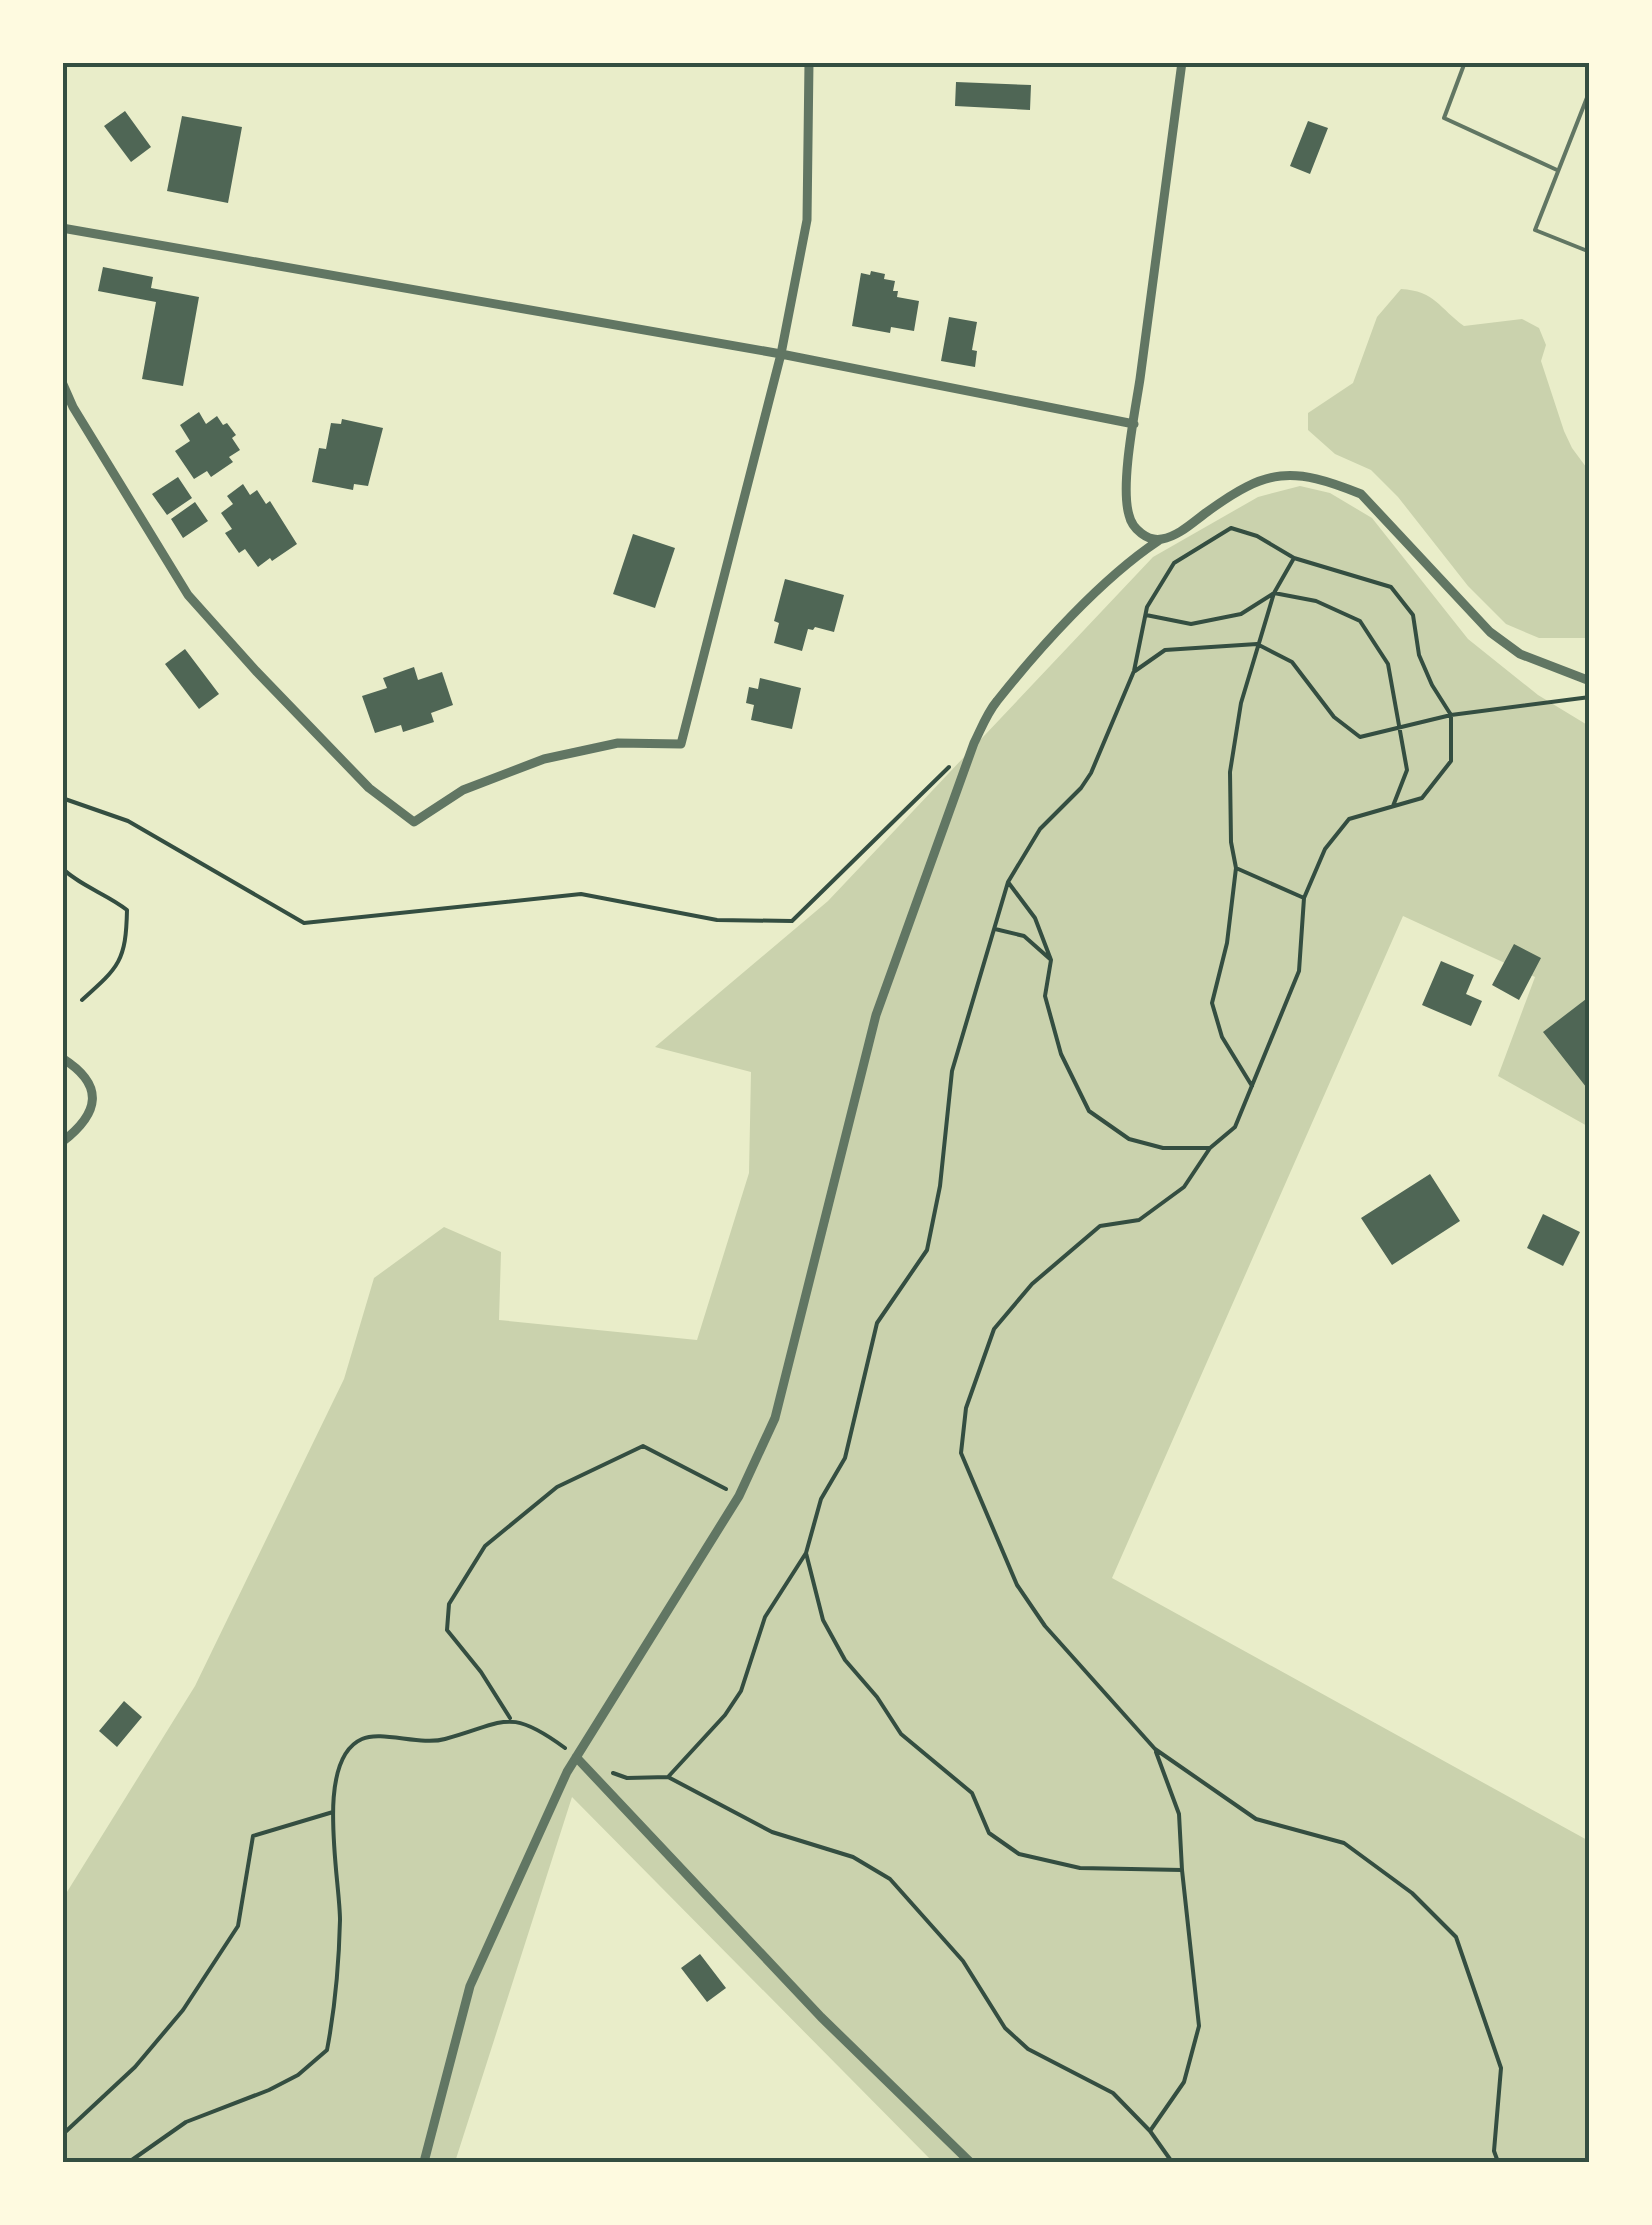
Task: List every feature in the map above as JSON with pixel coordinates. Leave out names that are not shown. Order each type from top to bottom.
[{"type":"street","points":[[62,382],[73,407],[188,595],[370,788],[414,822],[462,790],[544,759],[618,743],[681,744],[781,354],[807,220],[809,62]]},
{"type":"street","points":[[1158,541],[1142,535],[1129,519],[1127,499],[1182,62]]},
{"type":"street","points":[[62,228],[781,354],[1134,424]]},
{"type":"street","points":[[424,2162],[470,1986],[576,1757],[739,1496],[775,1418],[876,1015],[974,743],[994,704],[1126,562],[1175,535],[1247,483],[1277,474],[1333,483],[1361,494],[1490,632],[1520,654],[1590,681]]},
{"type":"street","points":[[62,1058],[81,1069],[92,1087],[94,1103],[80,1128],[62,1142]]},
{"type":"street","points":[[576,1757],[822,2017],[970,2162]]},
{"type":"lane","points":[[1466,62],[1444,118],[1557,170]]},
{"type":"lane","points":[[1590,90],[1536,230],[1590,252]]},
{"type":"path","points":[[668,1778],[741,1691],[764,1617],[806,1552],[821,1499],[845,1458],[878,1322],[927,1250],[940,1186],[952,1071],[1008,882],[1040,829],[1081,788],[1090,773],[1134,671],[1146,615],[1174,562],[1231,528],[1257,536],[1294,558],[1391,587],[1413,615],[1419,654],[1450,714],[1452,761],[1422,798],[1349,819],[1324,849],[1304,898],[1299,971],[1236,1127],[1210,1148],[1184,1187],[1139,1220],[1100,1226],[1032,1284],[994,1329],[966,1408],[961,1453],[1017,1585],[1045,1626],[1155,1749],[1256,1818],[1344,1843],[1412,1893],[1456,1937],[1502,2068],[1494,2151],[1498,2162]]},
{"type":"path","points":[[1253,1088],[1222,1037],[1212,1003],[1228,943],[1236,868],[1231,842],[1230,772],[1240,703],[1274,593],[1294,558]]},
{"type":"path","points":[[1146,615],[1191,624],[1241,614],[1274,593],[1316,601],[1360,621],[1388,664],[1407,770],[1392,806]]},
{"type":"path","points":[[1134,671],[1165,650],[1257,644],[1292,662],[1334,716],[1360,737],[1450,714],[1590,697]]},
{"type":"path","points":[[62,798],[128,820],[304,923],[581,894],[717,920],[792,921],[974,743]]},
{"type":"path","points":[[62,868],[127,910],[126,945],[113,972],[82,1000]]},
{"type":"path","points":[[1236,868],[1304,898]]},
{"type":"path","points":[[1008,882],[1035,918],[1051,960],[1046,996],[1061,1054],[1089,1111],[1129,1139],[1163,1148],[1210,1148]]},
{"type":"path","points":[[994,929],[1024,936],[1051,960]]},
{"type":"path","points":[[511,1720],[481,1672],[447,1630],[449,1604],[485,1546],[557,1487],[642,1446],[739,1496]]},
{"type":"path","points":[[806,1552],[823,1620],[845,1660],[877,1697],[901,1734],[972,1792],[989,1833],[1019,1854],[1080,1868],[1182,1870]]},
{"type":"path","points":[[129,2162],[186,2122],[298,2075],[327,2050],[340,1919],[333,1812],[340,1761],[348,1748],[364,1737],[441,1740],[511,1720],[541,1730],[576,1757]]},
{"type":"path","points":[[1150,2131],[1184,2082],[1200,2026],[1182,1870],[1180,1814],[1155,1749]]},
{"type":"path","points":[[602,1770],[627,1778],[668,1778],[772,1832],[853,1857],[890,1880],[963,1960],[1005,2028],[1028,2049],[1112,2093],[1150,2131],[1172,2162]]},
{"type":"path","points":[[62,2135],[135,2067],[171,2024],[238,1926],[253,1836],[333,1812]]},
{"type":"green space","points":[[1401,289],[1429,297],[1464,326],[1522,319],[1539,328],[1546,345],[1541,361],[1564,431],[1589,471],[1589,638],[1539,638],[1506,624],[1468,586],[1398,497],[1371,470],[1335,454],[1308,430],[1308,413],[1353,383],[1377,317]]},
{"type":"green space","points":[[1300,486],[1330,493],[1372,518],[1468,639],[1538,695],[1589,726],[1589,1127],[1498,1076],[1535,977],[1403,916],[1112,1578],[1589,1841],[1589,2162],[933,2162],[572,1797],[455,2162],[63,2162],[62,1900],[195,1686],[344,1379],[374,1278],[444,1227],[501,1252],[499,1320],[697,1340],[749,1173],[751,1072],[655,1047],[828,901],[1153,557],[1258,497]]},
{"type":"building","points":[[956,82],[1031,85],[1030,110],[955,106]]},
{"type":"building","points":[[125,111],[151,147],[131,162],[104,126]]},
{"type":"building","points":[[182,116],[242,127],[228,203],[167,191]]},
{"type":"building","points":[[1308,121],[1328,128],[1310,174],[1290,166]]},
{"type":"building","points":[[103,267],[153,277],[151,288],[199,297],[183,386],[142,379],[156,302],[98,291]]},
{"type":"building","points":[[871,271],[895,281],[893,291],[898,291],[897,297],[919,301],[914,331],[891,327],[890,333],[852,326],[861,273],[870,275]]},
{"type":"building","points":[[949,317],[977,322],[972,350],[977,351],[975,367],[941,361]]},
{"type":"building","points":[[199,412],[206,424],[217,416],[223,425],[227,423],[240,450],[229,457],[233,462],[211,477],[207,471],[194,479],[175,451],[190,441],[180,425]]},
{"type":"building","points":[[342,419],[383,428],[368,486],[354,484],[353,490],[312,482],[319,448],[326,449],[331,423],[341,424]]},
{"type":"building","points":[[178,477],[192,498],[167,515],[152,494]]},
{"type":"building","points":[[243,484],[250,495],[257,490],[266,504],[270,501],[297,544],[258,567],[245,549],[239,553],[225,533],[232,529],[221,513],[233,504],[227,496]]},
{"type":"building","points":[[195,502],[208,521],[183,538],[171,519]]},
{"type":"building","points":[[633,534],[675,548],[655,608],[613,594]]},
{"type":"building","points":[[785,579],[844,595],[834,632],[808,629],[802,651],[774,643],[779,623],[774,621]]},
{"type":"building","points":[[185,649],[219,694],[199,709],[165,664]]},
{"type":"building","points":[[414,667],[418,680],[442,672],[453,705],[431,713],[434,722],[403,732],[401,725],[375,733],[362,696],[387,688],[383,678]]},
{"type":"building","points":[[760,678],[801,688],[792,729],[751,720],[754,705],[746,703],[749,687],[758,689]]},
{"type":"building","points":[[1514,944],[1541,958],[1519,1000],[1492,985]]},
{"type":"building","points":[[1441,961],[1474,975],[1466,994],[1482,1001],[1471,1026],[1422,1005]]},
{"type":"building","points":[[1590,996],[1590,1092],[1543,1032]]},
{"type":"building","points":[[1430,1174],[1460,1221],[1392,1265],[1361,1218]]},
{"type":"building","points":[[1543,1214],[1580,1232],[1563,1266],[1527,1248]]},
{"type":"building","points":[[124,1701],[142,1717],[117,1747],[99,1731]]},
{"type":"building","points":[[700,1954],[726,1988],[707,2002],[681,1968]]}]
